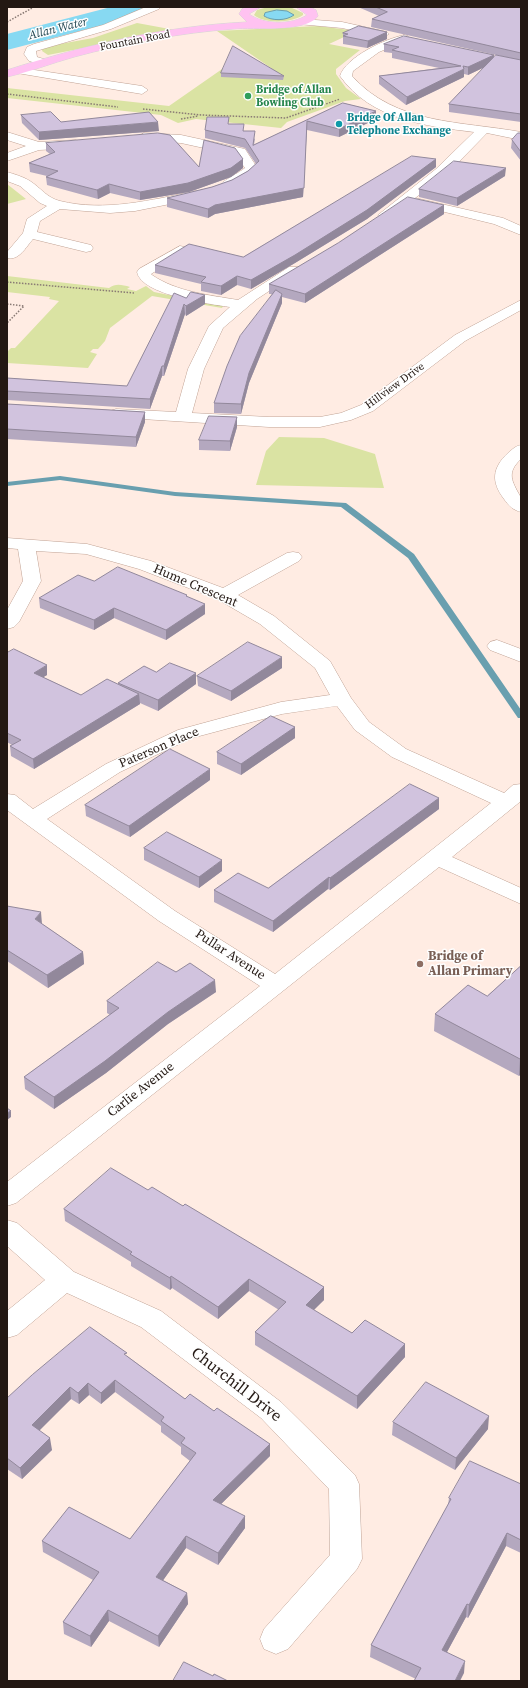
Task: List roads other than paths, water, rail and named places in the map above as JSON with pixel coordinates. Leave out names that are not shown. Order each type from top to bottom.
[{"type":"main road","points":[[202,29],[244,14],[246,11],[256,7]]},
{"type":"main road","points":[[301,7],[315,12]]},
{"type":"main road","points":[[244,14],[250,20],[267,24],[286,24],[302,22],[315,12]]},
{"type":"main road","name":"Fountain Road","points":[[12,72],[43,62],[125,42],[202,29],[267,24]]},
{"type":"street","points":[[43,62],[33,59],[30,54],[31,49],[107,27],[155,7]]},
{"type":"street","points":[[315,12],[342,25]]},
{"type":"street","points":[[302,22],[342,25],[408,39],[375,50],[348,69],[346,76],[360,92],[398,114],[426,122],[484,129],[521,136]]},
{"type":"street","points":[[12,72],[142,90]]},
{"type":"street","points":[[375,221],[441,172],[484,129]]},
{"type":"street","points":[[7,136],[23,140],[37,146]]},
{"type":"street","points":[[7,176],[25,183],[45,200],[58,204],[82,208],[123,208],[192,196],[237,181],[252,169],[241,152],[200,142],[158,136],[133,138]]},
{"type":"street","points":[[7,157],[37,146],[89,143]]},
{"type":"street","points":[[405,200],[498,221],[521,231]]},
{"type":"street","points":[[12,255],[30,234],[34,219],[58,204]]},
{"type":"street","points":[[30,234],[86,248]]},
{"type":"street","points":[[180,250],[144,272],[145,277],[151,282],[164,288],[241,306]]},
{"type":"street","points":[[182,418],[196,369],[217,326],[252,296],[305,264]]},
{"type":"street","name":"Hillview Drive","points":[[104,413],[269,422],[320,422],[345,417],[367,408],[460,338],[521,304]]},
{"type":"street","points":[[521,450],[505,467],[504,484],[511,497],[521,506]]},
{"type":"street","points":[[7,623],[12,618],[32,581],[16,544]]},
{"type":"street","name":"Hume Crescent","points":[[16,544],[87,549],[145,565],[224,595],[267,620],[323,665],[342,699],[362,726],[399,753],[513,796]]},
{"type":"street","points":[[224,595],[293,557]]},
{"type":"street","points":[[497,646],[521,656]]},
{"type":"street","name":"Paterson Place","points":[[34,818],[113,768],[185,734],[281,708],[342,699]]},
{"type":"street","name":"Pullar Avenue","points":[[7,800],[34,818],[167,916],[276,984],[437,858],[513,796]]},
{"type":"street","points":[[437,858],[521,896]]},
{"type":"street","name":"Carlie Avenue","points":[[7,1196],[276,984]]},
{"type":"street","name":"Churchill Drive","points":[[7,1230],[64,1280],[151,1319],[271,1410],[344,1484],[346,1558],[276,1639]]},
{"type":"street","points":[[7,1327],[64,1280]]},
{"type":"water","points":[[277,10],[287,11],[294,15],[279,20],[264,16],[265,13]]},
{"type":"waterway","name":"Allan Water","points":[[7,42],[114,15],[131,7]]},
{"type":"waterway","points":[[7,484],[60,478],[175,494],[343,505],[411,556],[521,716]]},
{"type":"place","name":"Bridge of Allan Bowling Club","points":[[248,96]]},
{"type":"place","name":"Bridge Of Allan Telephone Exchange","points":[[339,124]]},
{"type":"place","name":"Bridge of Allan Primary","points":[[420,964]]}]
